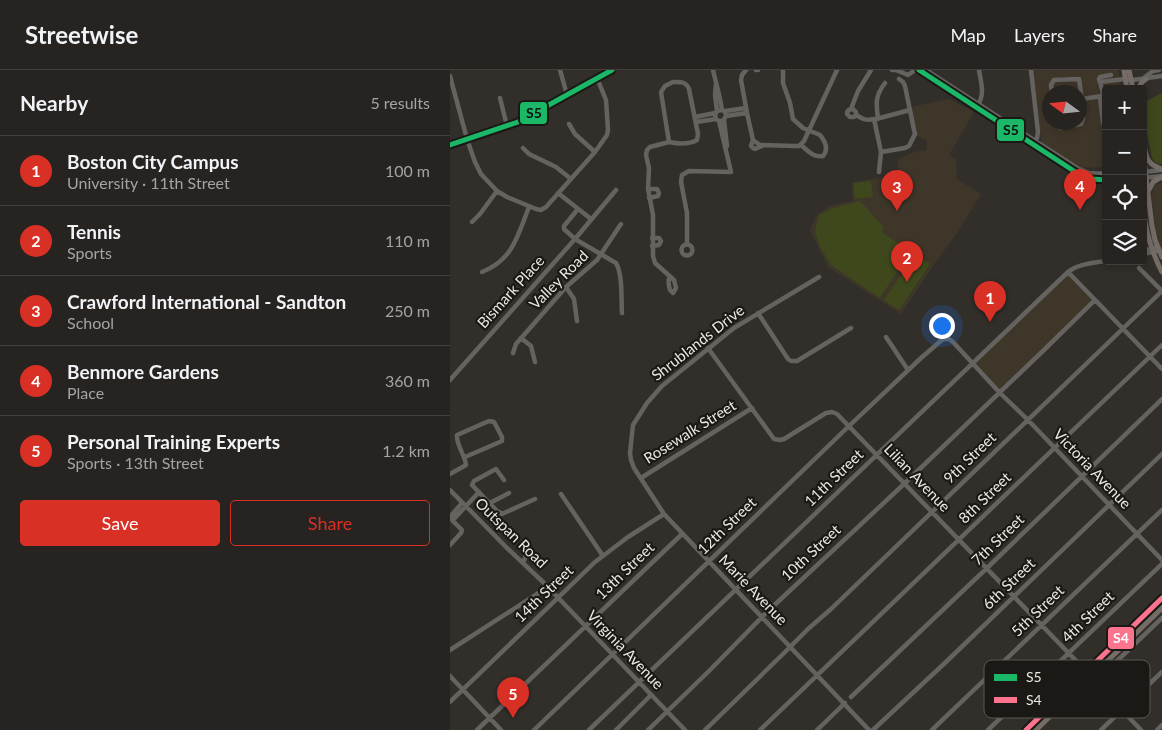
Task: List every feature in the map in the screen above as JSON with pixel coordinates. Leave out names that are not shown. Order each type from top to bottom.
[{"type":"main road","points":[[1124,70],[1131,85]]},
{"type":"main road","points":[[1127,85],[1129,70]]},
{"type":"main road","points":[[1140,85],[1144,79]]},
{"type":"main road","points":[[1147,155],[1149,162],[1153,166],[1162,169]]},
{"type":"main road","points":[[1149,195],[1151,184],[1162,177]]},
{"type":"main road","points":[[1147,186],[1152,226],[1162,257]]},
{"type":"main road","points":[[1145,220],[1148,239],[1162,272]]},
{"type":"main road","points":[[1097,660],[1162,598]]},
{"type":"main road","points":[[1108,660],[1162,608]]},
{"type":"main road","points":[[1026,730],[1038,718]]},
{"type":"main road","points":[[1036,730],[1048,718]]},
{"type":"street","points":[[560,70],[567,95]]},
{"type":"street","points":[[450,145],[523,119],[612,70]]},
{"type":"street","points":[[687,244],[687,213],[681,182],[682,176],[689,171],[731,172],[727,140],[715,95],[716,82],[713,70]]},
{"type":"street","points":[[746,70],[741,78],[753,140],[751,146],[755,149],[763,146],[801,145],[815,156],[821,156],[825,154],[826,148],[820,135],[800,126],[793,119],[783,83],[783,70]]},
{"type":"street","points":[[801,145],[837,70]]},
{"type":"street","points":[[871,70],[858,91],[851,109],[847,113],[848,117],[852,118],[856,115],[866,120],[876,119],[910,110]]},
{"type":"street","points":[[892,70],[908,75],[917,70],[977,106],[1080,175],[1102,180]]},
{"type":"street","points":[[926,70],[977,106]]},
{"type":"street","points":[[977,106],[982,98],[979,70]]},
{"type":"street","points":[[1031,70],[1038,132],[1034,143]]},
{"type":"street","points":[[1144,79],[1153,71],[1158,70]]},
{"type":"street","points":[[1102,114],[1100,97],[1103,93],[1100,77],[1111,75]]},
{"type":"street","points":[[450,76],[477,168],[496,191],[539,210],[544,208],[605,140],[608,130],[606,97],[597,78]]},
{"type":"street","points":[[1100,82],[1162,76]]},
{"type":"street","points":[[1051,85],[1054,80],[1078,78],[1081,85]]},
{"type":"street","points":[[881,152],[908,147],[914,134],[905,86],[899,79]]},
{"type":"street","points":[[669,142],[662,92],[665,86],[673,82],[682,82],[688,86],[691,96],[698,138],[695,142],[684,144],[669,142],[653,146],[647,150],[646,156],[649,198],[653,215],[652,246],[654,260],[670,277]]},
{"type":"street","points":[[879,172],[881,152],[876,119],[876,104],[879,91],[885,83]]},
{"type":"street","points":[[1087,98],[1100,97]]},
{"type":"street","points":[[500,98],[507,126]]},
{"type":"street","points":[[720,111],[715,116],[722,119]]},
{"type":"street","points":[[695,120],[720,111],[746,111]]},
{"type":"street","points":[[695,120],[722,119],[746,111]]},
{"type":"street","points":[[569,124],[575,134],[595,152]]},
{"type":"street","points":[[1034,143],[1080,169],[1102,174]]},
{"type":"street","points":[[523,148],[530,155],[556,168],[571,179]]},
{"type":"street","points":[[1147,172],[1162,169]]},
{"type":"street","points":[[1147,178],[1162,177]]},
{"type":"street","points":[[648,189],[657,189],[659,193],[658,196],[649,198]]},
{"type":"street","name":"Bismark Place","points":[[450,380],[477,346],[575,239],[616,190]]},
{"type":"street","points":[[472,222],[496,191]]},
{"type":"street","points":[[558,193],[590,219]]},
{"type":"street","points":[[482,272],[497,265],[511,249],[529,207]]},
{"type":"street","points":[[578,209],[563,227],[564,230],[575,239],[615,261],[618,265],[622,313]]},
{"type":"street","name":"Valley Road","points":[[513,353],[515,346],[566,287],[594,264],[621,224]]},
{"type":"street","points":[[652,238],[659,238],[661,241],[659,245],[652,246]]},
{"type":"street","points":[[1147,251],[1158,249]]},
{"type":"street","name":"11th Street","points":[[589,730],[1068,272],[1080,266],[1102,262]]},
{"type":"street","points":[[1138,268],[1162,292]]},
{"type":"street","points":[[1068,272],[1162,369]]},
{"type":"street","name":"Shrublands Drive","points":[[632,428],[638,415],[657,390],[708,348],[734,328],[819,277]]},
{"type":"street","points":[[566,287],[574,298],[577,321]]},
{"type":"street","name":"9th Street","points":[[705,730],[1162,292]]},
{"type":"street","points":[[1001,394],[1095,300]]},
{"type":"street","points":[[758,313],[791,361],[797,361],[851,328]]},
{"type":"street","points":[[886,336],[908,370]]},
{"type":"street","points":[[522,338],[531,346],[535,362]]},
{"type":"street","name":"Victoria Avenue","points":[[940,341],[945,338],[952,341],[1162,560]]},
{"type":"street","name":"12th Street","points":[[534,730],[708,561],[940,341]]},
{"type":"street","name":"8th Street","points":[[818,675],[1162,345]]},
{"type":"street","points":[[708,348],[752,408]]},
{"type":"street","name":"10th Street","points":[[648,730],[762,617],[994,397],[1001,394]]},
{"type":"street","name":"7th Street","points":[[851,697],[1162,400]]},
{"type":"street","name":"Lilian Avenue","points":[[752,408],[771,436],[780,440],[826,413],[832,412],[837,414],[1074,660]]},
{"type":"street","name":"Rosewalk Street","points":[[641,478],[752,408]]},
{"type":"street","points":[[450,474],[466,465],[456,439],[457,435],[489,421],[494,422],[502,437],[502,441],[464,457]]},
{"type":"street","name":"Marie Avenue","points":[[632,428],[630,457],[632,464],[664,514],[762,617],[792,645],[871,730]]},
{"type":"street","name":"6th Street","points":[[871,730],[913,694],[1162,454]]},
{"type":"street","points":[[504,480],[496,469],[473,482],[473,485],[503,514],[535,499]]},
{"type":"street","name":"Outspan Road","points":[[450,492],[548,588]]},
{"type":"street","points":[[451,518],[466,507],[479,492]]},
{"type":"street","points":[[490,503],[509,493]]},
{"type":"street","points":[[561,494],[603,556]]},
{"type":"street","points":[[451,518],[462,503]]},
{"type":"street","name":"5th Street","points":[[1005,660],[1162,510]]},
{"type":"street","name":"14th Street","points":[[450,702],[603,556],[664,514]]},
{"type":"street","points":[[450,545],[462,531],[451,518]]},
{"type":"street","name":"13th Street","points":[[477,730],[682,534]]},
{"type":"street","points":[[523,563],[526,555]]},
{"type":"street","name":"4th Street","points":[[1062,660],[1162,564]]},
{"type":"street","points":[[450,650],[548,588]]},
{"type":"street","name":"Virginia Avenue","points":[[548,588],[685,730]]},
{"type":"street","points":[[1118,660],[1162,618]]},
{"type":"street","points":[[1150,683],[1162,672]]},
{"type":"street","points":[[760,730],[818,675]]},
{"type":"street","points":[[450,676],[501,730]]},
{"type":"street","name":"5th Street","points":[[932,730],[984,680]]},
{"type":"street","points":[[616,730],[651,695]]},
{"type":"street","points":[[817,730],[845,703]]},
{"type":"street","name":"4th Street","points":[[988,730],[1001,718]]},
{"type":"street","points":[[1101,730],[1114,718]]},
{"type":"street","points":[[1130,718],[1142,730]]},
{"type":"street","points":[[1157,730],[1162,726]]},
{"type":"shaded area","points":[[1033,70],[1118,70],[1120,85],[1102,85],[1102,167],[1081,168],[1042,145]]},
{"type":"shaded area","points":[[949,99],[974,112],[949,155],[956,159],[957,179],[981,194],[957,233],[901,314],[828,267],[810,230],[816,216],[829,206],[853,201],[852,182],[881,178],[897,171],[898,159],[914,152],[926,150],[927,140],[917,136],[911,107]]},
{"type":"shaded area","points":[[1162,183],[1162,256],[1158,251],[1151,195],[1154,185]]},
{"type":"shaded area","points":[[1068,272],[1096,301],[998,393],[972,364]]},
{"type":"green space","points":[[1162,93],[1162,164],[1159,164],[1152,158],[1147,132],[1147,101]]},
{"type":"green space","points":[[871,181],[873,197],[855,199],[853,183]]},
{"type":"green space","points":[[860,201],[884,227],[882,232],[910,252],[880,298],[831,265],[819,245],[815,231],[819,215],[830,209]]},
{"type":"green space","points":[[915,254],[930,264],[899,310],[884,300]]},
{"type":"transit line","name":"S5","points":[[450,145],[518,122],[612,70]]},
{"type":"transit line","name":"S5","points":[[919,70],[1077,173],[1092,179],[1102,180]]},
{"type":"transit line","name":"S4","points":[[1098,660],[1162,598]]},
{"type":"transit line","name":"S4","points":[[1026,730],[1038,718]]},
{"type":"place","name":"Benmore Gardens","points":[[1080,210]]},
{"type":"place","name":"Crawford International - Sandton","points":[[897,211]]},
{"type":"place","name":"Tennis","points":[[907,282]]},
{"type":"place","name":"Boston City Campus","points":[[990,322]]},
{"type":"place","name":"Personal Training Experts","points":[[513,718]]}]
